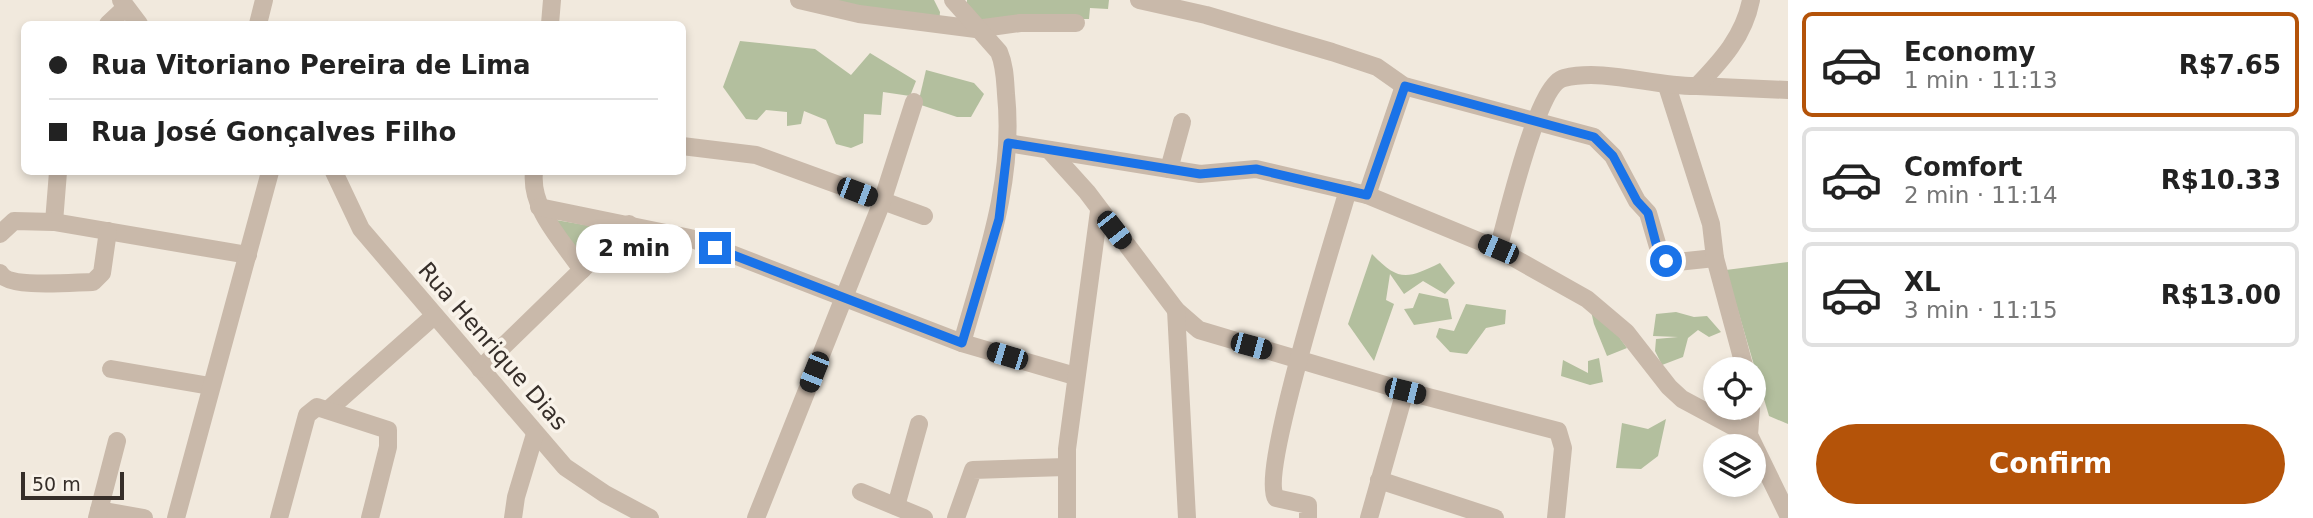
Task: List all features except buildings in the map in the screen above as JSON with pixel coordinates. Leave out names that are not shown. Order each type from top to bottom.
[{"type":"street","points":[[259,21],[264,0]]},
{"type":"street","points":[[550,21],[552,0]]},
{"type":"street","points":[[799,0],[859,14],[976,29],[1020,23],[1076,23]]},
{"type":"street","points":[[953,0],[976,29],[993,43],[1003,62],[1008,143],[999,219],[962,343]]},
{"type":"street","points":[[1139,0],[1206,15],[1332,52],[1377,67],[1405,86],[1594,137],[1606,146],[1648,213],[1658,251],[1666,261],[1715,258]]},
{"type":"street","points":[[1697,86],[1726,57],[1738,37],[1751,1]]},
{"type":"street","points":[[110,21],[123,4],[137,21]]},
{"type":"street","points":[[1498,249],[1535,119],[1548,90],[1563,78],[1609,76],[1667,86],[1788,90]]},
{"type":"street","points":[[1367,195],[1405,86]]},
{"type":"street","points":[[1667,86],[1711,224],[1715,258],[1742,357]]},
{"type":"street","points":[[756,518],[882,202],[914,102]]},
{"type":"street","points":[[1170,169],[1182,122]]},
{"type":"street","points":[[1008,143],[1200,174],[1256,169],[1367,195],[1498,249],[1602,309],[1682,399],[1747,434]]},
{"type":"street","points":[[686,146],[756,155],[923,216]]},
{"type":"street","points":[[1049,150],[1087,192],[1176,310],[1189,323],[1210,336],[1558,431],[1562,438],[1556,518]]},
{"type":"street","points":[[54,222],[58,175]]},
{"type":"street","points":[[176,518],[269,175]]},
{"type":"street","name":"Rua Henrique Dias","points":[[335,175],[361,229],[565,467],[650,518]]},
{"type":"street","points":[[534,175],[535,195],[539,207],[582,270]]},
{"type":"street","points":[[1308,518],[1308,508],[1304,502],[1276,498],[1272,491],[1284,417],[1348,190]]},
{"type":"street","points":[[539,207],[690,238],[962,343],[1075,376]]},
{"type":"street","points":[[1067,518],[1066,467],[1075,376],[1099,211]]},
{"type":"street","points":[[0,234],[14,221],[54,222],[248,255]]},
{"type":"street","points":[[481,369],[629,224]]},
{"type":"street","points":[[0,273],[9,281],[25,283],[93,282],[102,274],[108,232]]},
{"type":"street","points":[[1176,310],[1187,518]]},
{"type":"street","points":[[279,518],[307,415],[323,409],[435,316]]},
{"type":"street","points":[[111,369],[210,386]]},
{"type":"street","points":[[1369,518],[1405,391]]},
{"type":"street","points":[[323,409],[385,427],[389,435],[370,518]]},
{"type":"street","points":[[896,506],[919,424]]},
{"type":"street","points":[[513,518],[516,497],[535,434]]},
{"type":"street","points":[[117,441],[98,514],[144,518]]},
{"type":"street","points":[[956,518],[973,470],[1066,467]]},
{"type":"street","points":[[1766,469],[1788,514]]},
{"type":"street","points":[[1379,480],[1495,518]]},
{"type":"street","points":[[861,492],[924,518]]},
{"type":"green space","points":[[820,0],[934,0],[940,12],[939,23]]},
{"type":"green space","points":[[967,0],[1109,0],[1108,9],[1090,8],[1089,19],[1009,19],[979,22],[967,10]]},
{"type":"green space","points":[[740,41],[815,49],[851,75],[870,53],[916,81],[910,96],[883,92],[881,115],[864,114],[863,143],[851,148],[836,144],[826,120],[804,111],[801,124],[787,126],[787,112],[766,110],[757,120],[746,119],[723,87]]},
{"type":"green space","points":[[926,70],[974,83],[984,94],[971,117],[957,117],[918,104]]},
{"type":"green space","points":[[550,219],[615,230],[581,261]]},
{"type":"green space","points":[[1372,254],[1389,269],[1404,275],[1411,275],[1440,263],[1455,283],[1445,294],[1423,281],[1404,294],[1390,274],[1386,300],[1394,304],[1374,361],[1348,324]]},
{"type":"green space","points":[[1788,262],[1788,424],[1769,416],[1766,406],[1766,357],[1752,357],[1726,270]]},
{"type":"green space","points":[[1419,293],[1448,299],[1452,319],[1414,325],[1404,309],[1413,308]]},
{"type":"green space","points":[[1466,304],[1506,310],[1505,324],[1486,328],[1467,354],[1450,352],[1436,337],[1439,328],[1454,331]]},
{"type":"green space","points":[[1590,307],[1612,327],[1627,348],[1607,356]]},
{"type":"green space","points":[[1676,312],[1694,317],[1707,316],[1721,332],[1709,337],[1698,330],[1688,338],[1683,357],[1662,365],[1655,351],[1656,339],[1678,337],[1653,336],[1656,314]]},
{"type":"green space","points":[[1599,358],[1603,382],[1590,385],[1561,376],[1563,360],[1588,373],[1588,361]]},
{"type":"green space","points":[[1666,419],[1658,456],[1641,469],[1616,468],[1622,423],[1648,429]]},
{"type":"route","points":[[715,248],[962,343],[977,285],[999,219],[1008,143],[1200,174],[1256,169],[1367,195],[1405,86],[1594,137],[1606,146],[1637,201],[1648,213],[1658,251],[1666,261]]}]
